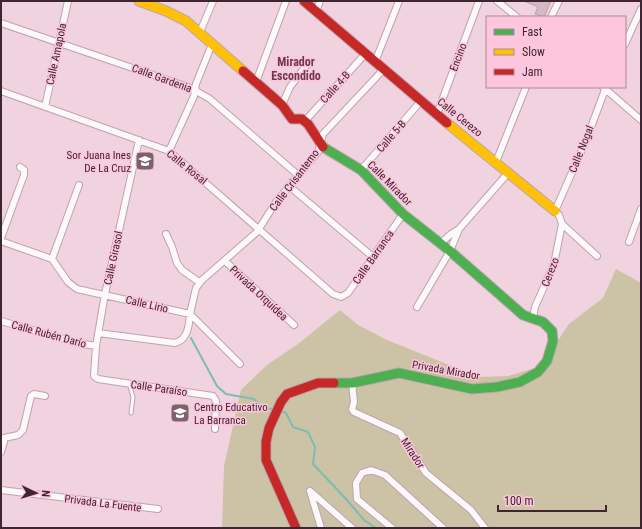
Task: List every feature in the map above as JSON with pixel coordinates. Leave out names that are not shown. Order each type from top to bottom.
[{"type":"street","name":"Calle Amapola","points":[[45,107],[68,1]]},
{"type":"street","name":"Calle Mirador","points":[[139,1],[154,3],[177,15],[200,32],[282,105],[292,119],[304,121],[325,149],[361,170],[403,214],[440,244]]},
{"type":"street","points":[[200,32],[213,1]]},
{"type":"street","points":[[256,82],[286,1]]},
{"type":"street","name":"Calle Cerezo","points":[[304,1],[421,101],[555,210],[562,224],[597,256]]},
{"type":"street","points":[[316,12],[320,1]]},
{"type":"street","points":[[375,62],[399,1]]},
{"type":"street","name":"Encino","points":[[437,114],[479,1]]},
{"type":"street","points":[[497,1],[517,16]]},
{"type":"street","points":[[552,16],[559,1]]},
{"type":"street","points":[[626,42],[641,9]]},
{"type":"street","name":"Calle Gardenia","points":[[1,23],[195,90],[210,99],[298,175]]},
{"type":"street","points":[[169,151],[194,96],[212,44]]},
{"type":"street","name":"Calle 4-B","points":[[304,121],[366,53]]},
{"type":"street","points":[[282,105],[290,87],[309,62]]},
{"type":"street","name":"Calle Crisantemo","points":[[190,312],[194,294],[200,282],[254,235],[288,186],[318,152],[323,134],[384,69]]},
{"type":"street","points":[[496,162],[526,88]]},
{"type":"street","points":[[604,88],[641,120]]},
{"type":"street","name":"Calle Nogal","points":[[555,210],[587,138],[604,88]]},
{"type":"street","name":"Calle Rosal","points":[[1,91],[169,151],[333,294],[341,297]]},
{"type":"street","name":"Calle 5-B","points":[[361,170],[421,101]]},
{"type":"street","name":"Calle Girasol","points":[[95,378],[96,346],[105,294],[139,140]]},
{"type":"street","points":[[1,238],[24,175],[24,170],[20,168]]},
{"type":"street","points":[[440,244],[459,228],[509,172]]},
{"type":"street","points":[[1,241],[52,259],[79,185]]},
{"type":"street","points":[[288,186],[373,257]]},
{"type":"street","points":[[629,242],[641,209]]},
{"type":"street","name":"Calle Barranca","points":[[341,297],[348,293],[403,214]]},
{"type":"street","name":"Cerezo","points":[[533,318],[535,307],[554,264],[562,224]]},
{"type":"street","points":[[417,307],[450,251],[459,228]]},
{"type":"street","points":[[166,234],[177,263],[182,270],[200,282]]},
{"type":"street","name":"Privada Mirador","points":[[296,528],[266,460],[266,442],[269,428],[281,402],[287,394],[318,383],[352,383],[399,373],[472,389],[496,387],[520,382],[533,376],[542,370],[547,361],[553,341],[552,331],[549,327],[543,322],[523,315],[440,244]]},
{"type":"street","name":"Calle Lirio","points":[[52,259],[68,282],[75,288],[190,312]]},
{"type":"street","name":"Privada Orquídea","points":[[225,261],[294,325]]},
{"type":"street","points":[[190,312],[240,364]]},
{"type":"street","name":"Calle Rubén Darío","points":[[98,333],[175,343],[183,339],[186,333],[190,312]]},
{"type":"street","name":"Calle Rubén Darío","points":[[1,321],[78,343],[96,346]]},
{"type":"street","name":"Calle Paraíso","points":[[95,378],[98,380],[129,383],[213,396],[216,401],[215,428]]},
{"type":"street","name":"Mirador","points":[[352,383],[354,402],[352,409],[354,412],[400,433],[426,473],[471,510],[485,528]]},
{"type":"street","points":[[1,452],[4,442],[2,437],[18,434],[23,430],[31,396],[34,394],[45,396]]},
{"type":"street","points":[[392,528],[358,499],[356,483],[362,473],[371,470],[385,475],[443,528]]},
{"type":"street","name":"Privada La Fuente","points":[[1,490],[158,510]]},
{"type":"street","points":[[321,528],[310,491],[352,528]]},
{"type":"lane","points":[[129,383],[133,397],[131,413]]},
{"type":"shaded area","points":[[616,269],[641,283],[641,528],[222,528],[224,466],[241,390],[267,365],[298,344],[340,310],[358,325],[387,340],[479,377],[508,376],[541,366],[569,324],[603,298]]},
{"type":"building","points":[[524,1],[551,1],[544,16],[535,14],[538,7]]},
{"type":"waterway","points":[[191,338],[217,386],[226,394],[254,399],[262,407],[271,409]]},
{"type":"waterway","points":[[283,412],[286,413],[293,427],[308,432],[315,447],[313,464],[364,520],[376,528]]},
{"type":"traffic: fast","points":[[323,147],[361,170],[403,214],[450,251],[523,315],[543,322],[552,331],[553,341],[547,361],[538,372],[520,382],[497,387],[472,389],[399,373],[352,383],[334,383]]},
{"type":"traffic: slow","points":[[139,1],[166,11],[186,21],[243,71]]},
{"type":"traffic: slow","points":[[447,123],[555,211]]},
{"type":"traffic: jam","points":[[304,1],[447,123]]},
{"type":"traffic: jam","points":[[243,71],[282,105],[292,119],[302,119],[308,124],[323,147]]},
{"type":"traffic: jam","points":[[296,528],[266,460],[266,442],[269,428],[281,402],[287,394],[318,383],[334,383]]},
{"type":"place","name":"Sor Juana Ines De La Cruz","points":[[145,161]]},
{"type":"place","name":"Centro Educativo La Barranca","points":[[180,413]]},
{"type":"district","name":"Mirador Escondido","points":[[296,69]]}]
